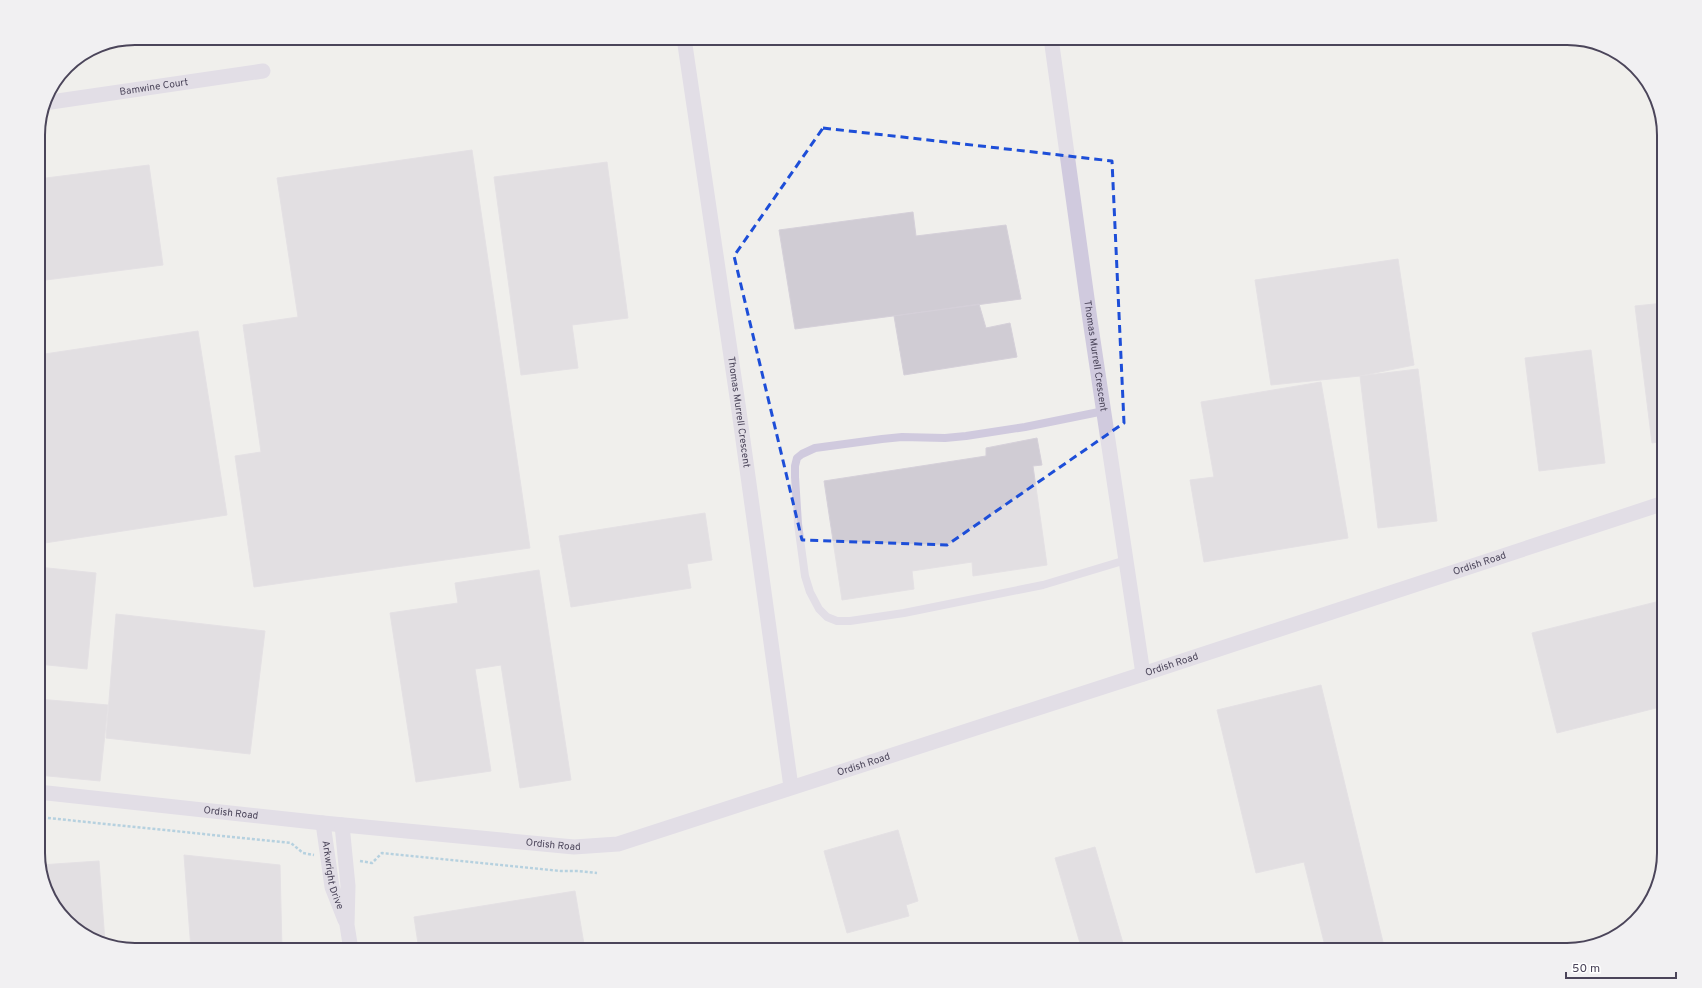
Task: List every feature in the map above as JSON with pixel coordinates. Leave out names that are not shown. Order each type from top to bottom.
[{"type":"street","name":"Thomas Murrell Crescent","points":[[685,45],[738,404],[792,787]]},
{"type":"street","name":"Thomas Murrell Crescent","points":[[1051,45],[1143,674]]},
{"type":"street","name":"Bamwine Court","points":[[51,102],[263,71]]},
{"type":"street","name":"Ordish Road","points":[[45,793],[342,825],[574,847],[618,844],[1657,505]]},
{"type":"street","name":"Arkwright Drive","points":[[323,823],[332,887],[347,925]]},
{"type":"street","name":"Arkwright Drive","points":[[342,825],[348,886],[347,925],[350,943]]},
{"type":"lane","points":[[1104,411],[966,436],[945,438],[902,437],[882,439],[815,448],[802,454],[797,458],[795,477],[798,524],[805,576],[810,592],[819,609],[827,617],[836,621],[904,613],[1043,585],[1126,560]]},
{"type":"path","points":[[45,817],[291,843],[303,854],[315,855]]},
{"type":"path","points":[[360,860],[372,863],[382,853],[561,871],[596,873]]},
{"type":"highlighted area","points":[[823,128],[1112,161],[1124,423],[947,545],[802,540],[734,256]]},
{"type":"building","points":[[472,150],[530,548],[254,587],[235,456],[261,452],[243,325],[298,317],[277,178]]},
{"type":"building","points":[[607,162],[628,318],[572,325],[578,368],[521,375],[494,177]]},
{"type":"building","points":[[149,165],[163,265],[45,280],[45,178]]},
{"type":"building","points":[[913,212],[916,236],[1006,225],[1021,299],[795,329],[779,230]]},
{"type":"building","points":[[1398,259],[1414,365],[1360,376],[1271,385],[1255,280]]},
{"type":"building","points":[[979,304],[986,328],[1010,323],[1017,357],[904,375],[894,316]]},
{"type":"building","points":[[1657,304],[1657,442],[1652,443],[1635,306]]},
{"type":"building","points":[[198,331],[227,515],[45,543],[45,354]]},
{"type":"building","points":[[1591,350],[1605,463],[1539,471],[1525,358]]},
{"type":"building","points":[[1418,369],[1437,521],[1378,528],[1360,376]]},
{"type":"building","points":[[1321,382],[1348,538],[1204,562],[1190,480],[1214,477],[1201,402]]},
{"type":"building","points":[[1037,438],[1042,465],[1033,466],[1047,565],[973,576],[972,562],[912,571],[914,589],[842,600],[824,481],[986,456],[986,448]]},
{"type":"building","points":[[705,513],[712,560],[687,564],[691,588],[571,607],[559,536]]},
{"type":"building","points":[[45,568],[96,573],[87,669],[45,665]]},
{"type":"building","points":[[539,570],[571,780],[520,788],[501,665],[475,669],[491,771],[416,782],[390,613],[458,603],[455,583]]},
{"type":"building","points":[[1657,602],[1657,708],[1557,733],[1532,633]]},
{"type":"building","points":[[116,614],[265,631],[250,754],[106,738]]},
{"type":"building","points":[[1321,685],[1383,942],[1324,943],[1304,862],[1256,873],[1217,710]]},
{"type":"building","points":[[45,700],[108,705],[100,781],[45,776]]},
{"type":"building","points":[[898,830],[918,901],[906,905],[909,916],[847,933],[824,851]]},
{"type":"building","points":[[1095,847],[1123,943],[1080,943],[1055,858]]},
{"type":"building","points":[[184,855],[280,865],[282,943],[190,943]]},
{"type":"building","points":[[99,861],[105,938],[90,931],[76,921],[67,912],[54,893],[46,865]]},
{"type":"building","points":[[575,891],[584,943],[418,943],[414,917]]}]
